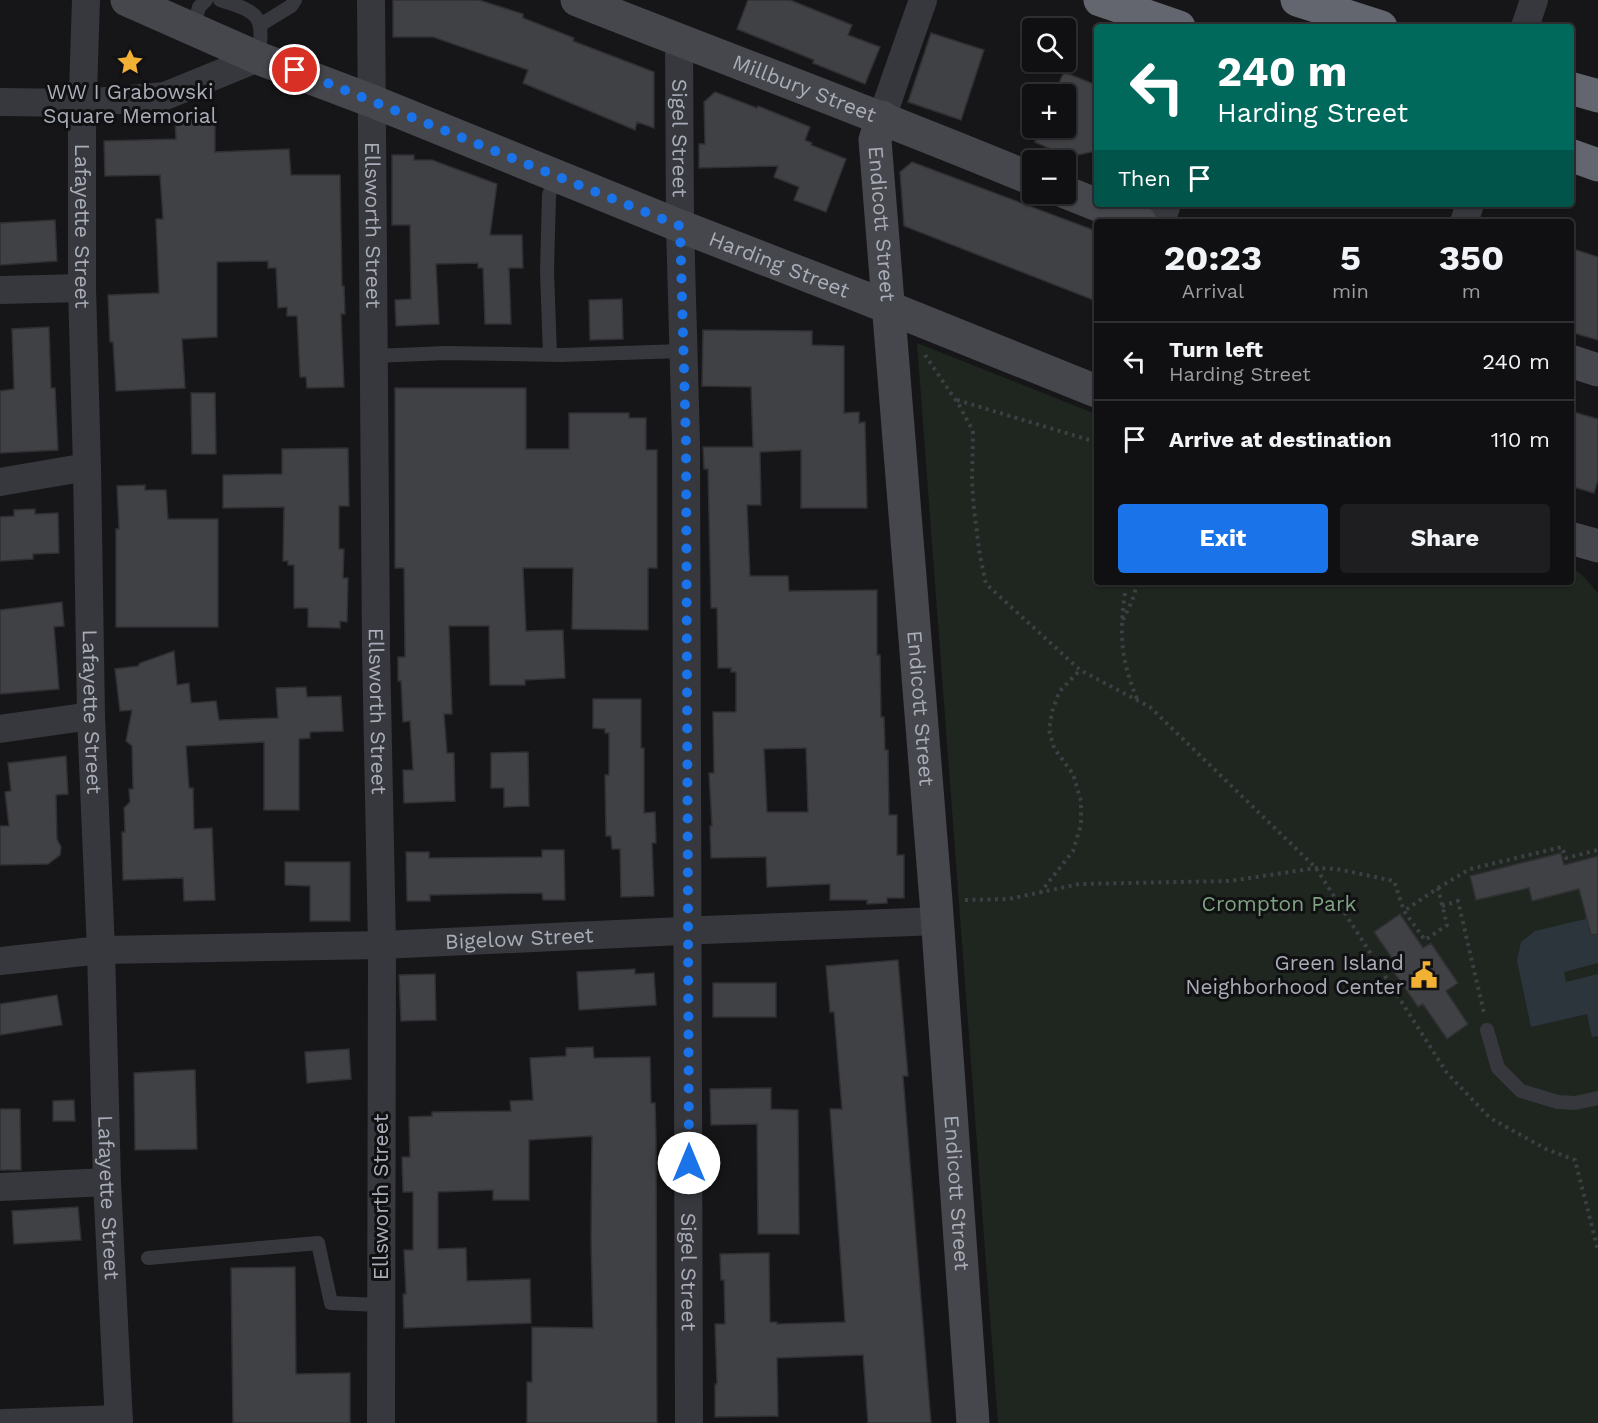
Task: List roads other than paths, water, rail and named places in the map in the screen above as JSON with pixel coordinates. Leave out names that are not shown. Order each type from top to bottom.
[{"type":"highway","points":[[1100,0],[1170,24]]},
{"type":"highway","points":[[1298,0],[1372,24]]},
{"type":"highway","points":[[1574,89],[1598,96]]},
{"type":"highway","points":[[1574,156],[1598,165]]},
{"type":"main road","name":"Harding Street","points":[[127,0],[200,15],[258,58],[372,101],[1094,390]]},
{"type":"main road","name":"Millbury Street","points":[[577,0],[882,117],[1022,175]]},
{"type":"main road","name":"Endicott Street","points":[[882,117],[875,140],[947,911],[973,1423]]},
{"type":"main road","points":[[1076,196],[1094,204]]},
{"type":"main road","points":[[1102,207],[1132,219]]},
{"type":"main road","points":[[1574,362],[1598,370]]},
{"type":"main road","points":[[1574,539],[1598,546]]},
{"type":"street","name":"Lafayette Street","points":[[86,0],[82,288],[91,716],[101,950],[107,1182],[119,1421]]},
{"type":"street","name":"Ellsworth Street","points":[[372,0],[376,648],[382,945],[381,1423]]},
{"type":"street","name":"Endicott Street","points":[[882,117],[923,0]]},
{"type":"street","points":[[1527,24],[1534,0]]},
{"type":"street","name":"Sigel Street","points":[[679,40],[680,226],[687,454],[689,1423]]},
{"type":"street","points":[[0,102],[83,103],[165,96],[258,58]]},
{"type":"street","points":[[0,290],[82,288]]},
{"type":"street","points":[[0,482],[87,467]]},
{"type":"street","points":[[0,729],[91,716]]},
{"type":"street","name":"Bigelow Street","points":[[0,961],[101,950],[382,945],[689,930],[947,911]]},
{"type":"street","points":[[0,1187],[107,1182]]},
{"type":"street","points":[[4,1423],[119,1421]]},
{"type":"lane","points":[[220,0],[250,9],[260,25],[258,58]]},
{"type":"lane","points":[[260,25],[291,6],[295,0]]},
{"type":"lane","points":[[550,355],[547,271],[549,195],[556,176]]},
{"type":"lane","points":[[374,356],[446,353],[550,355],[683,351]]},
{"type":"lane","points":[[1487,1030],[1498,1068],[1521,1091],[1558,1102],[1575,1104],[1598,1098]]},
{"type":"lane","points":[[148,1258],[318,1243],[330,1303],[380,1305]]},
{"type":"place","name":"WW I Grabowski Square Memorial","points":[[130,62]]},
{"type":"place","name":"Green Island Neighborhood Center","points":[[1424,975]]},
{"type":"park label","name":"Crompton Park","points":[[1279,904]]}]
